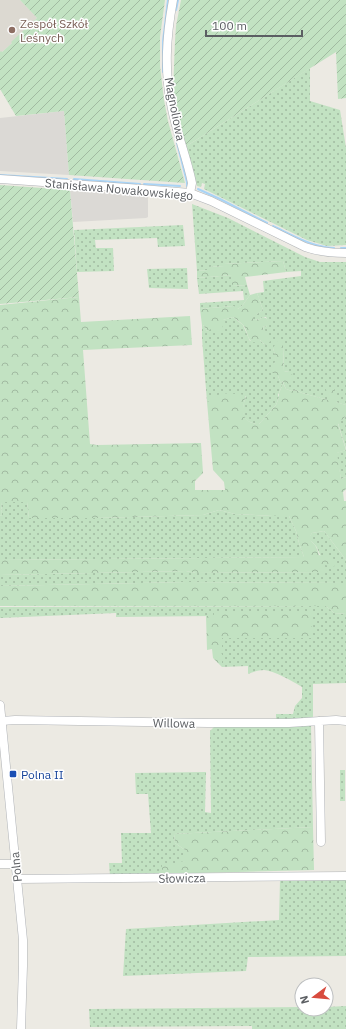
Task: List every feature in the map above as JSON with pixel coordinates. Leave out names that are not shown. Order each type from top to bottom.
[{"type":"street","name":"Magnoliowa","points":[[173,0],[167,35],[167,80],[172,111],[192,183],[190,193]]},
{"type":"street","name":"Stanisława Nowakowskiego","points":[[0,179],[190,193],[211,201],[305,247],[330,253],[346,253]]},
{"type":"street","name":"Polna","points":[[0,705],[23,948],[21,1029]]},
{"type":"street","name":"Willowa","points":[[2,721],[208,723],[346,721]]},
{"type":"street","points":[[320,721],[321,842]]},
{"type":"street","points":[[0,864],[16,864]]},
{"type":"street","name":"Słowicza","points":[[17,879],[346,876]]},
{"type":"shaded area","name":"Zespół Szkół Leśnych","points":[[0,0],[20,0],[37,18],[2,52],[0,52]]},
{"type":"shaded area","points":[[64,111],[69,175],[0,171],[0,118]]},
{"type":"shaded area","points":[[70,190],[146,195],[148,197],[148,217],[73,222]]},
{"type":"green space","points":[[20,0],[165,0],[160,37],[160,66],[168,121],[185,183],[69,175],[64,111],[16,116],[0,89],[0,52],[12,43],[11,42],[37,18]]},
{"type":"green space","points":[[181,0],[346,0],[346,98],[338,99],[336,52],[185,147],[173,93],[176,26]]},
{"type":"green space","points":[[310,68],[310,101],[340,110],[346,148],[346,245],[327,246],[307,240],[204,189],[205,184],[202,183],[201,187],[197,186],[185,147]]},
{"type":"green space","points":[[0,185],[70,190],[79,297],[0,304]]},
{"type":"green space","points":[[192,204],[228,218],[305,257],[320,262],[346,262],[346,405],[296,390],[292,391],[286,389],[282,380],[286,382],[289,372],[284,371],[283,346],[273,348],[276,358],[274,366],[282,386],[278,395],[279,397],[276,405],[259,424],[248,421],[245,418],[243,406],[246,396],[211,399],[207,402],[202,325],[207,331],[223,320],[233,317],[243,325],[250,341],[260,340],[265,345],[263,326],[266,327],[268,322],[266,317],[254,320],[252,317],[263,310],[257,293],[264,292],[263,281],[301,276],[301,271],[286,272],[283,261],[224,264],[225,266],[209,267],[209,270],[197,271]]},
{"type":"green space","points":[[183,225],[185,246],[158,247],[157,238],[95,240],[96,248],[113,248],[114,271],[77,272],[74,230]]},
{"type":"green space","points":[[283,261],[286,272],[245,277],[247,285],[232,286],[232,275],[197,278],[197,271],[208,270],[208,267],[224,266],[224,264]]},
{"type":"green space","points":[[187,268],[188,289],[149,288],[147,269]]},
{"type":"green space","points":[[232,275],[232,286],[247,285],[250,295],[242,306],[238,309],[233,306],[200,309],[200,303],[244,300],[243,291],[199,294],[197,278]]},
{"type":"green space","points":[[257,293],[263,310],[253,317],[254,320],[263,317],[266,318],[269,322],[266,327],[263,326],[263,329],[272,340],[265,345],[260,340],[256,342],[250,341],[243,325],[233,317],[223,320],[222,328],[216,334],[211,329],[207,331],[202,325],[200,309],[233,306],[237,307],[238,309],[250,295]]},
{"type":"green space","points":[[79,297],[81,322],[190,316],[192,345],[83,350],[90,444],[201,443],[203,473],[195,481],[195,490],[225,490],[224,482],[213,470],[207,402],[211,398],[220,394],[246,395],[243,410],[245,418],[248,421],[259,424],[276,405],[282,386],[278,376],[269,371],[275,363],[273,348],[278,340],[281,341],[283,346],[284,371],[292,374],[292,383],[289,384],[282,381],[286,389],[292,391],[296,390],[328,400],[326,389],[334,387],[336,402],[346,405],[346,416],[338,424],[346,450],[337,453],[341,479],[346,477],[346,489],[343,492],[344,501],[346,501],[346,560],[324,531],[312,533],[310,538],[316,546],[319,555],[334,559],[335,567],[325,565],[325,572],[196,573],[186,571],[0,575],[0,560],[304,557],[296,531],[289,516],[235,514],[219,510],[203,515],[29,518],[27,502],[1,502],[2,515],[0,516],[0,305]]},
{"type":"green space","points":[[346,416],[346,449],[338,423]]},
{"type":"green space","points":[[346,450],[346,477],[341,479],[336,453]]},
{"type":"green space","points":[[1,502],[27,502],[29,518],[203,515],[219,510],[235,514],[289,516],[296,531],[304,557],[0,560],[0,516],[2,515]]},
{"type":"green space","points":[[324,531],[346,560],[346,583],[187,582],[0,586],[0,575],[186,571],[196,573],[325,572],[325,565],[316,546],[310,540],[312,533]]},
{"type":"green space","points":[[187,582],[346,583],[346,614],[334,613],[326,606],[0,606],[0,586]]},
{"type":"green space","points":[[326,606],[334,613],[346,614],[346,683],[313,684],[313,719],[276,720],[276,714],[293,714],[295,706],[302,698],[302,687],[278,674],[264,670],[248,674],[248,666],[222,667],[222,638],[312,638],[312,613],[214,613],[214,616],[116,617],[116,613],[0,618],[0,607]]},
{"type":"green space","points":[[214,613],[312,613],[312,638],[222,638],[222,667],[213,658],[212,649],[207,650],[206,616],[214,616]]},
{"type":"green space","points":[[311,725],[313,827],[174,834],[175,843],[185,850],[185,861],[162,874],[110,876],[109,863],[122,863],[121,833],[151,833],[148,794],[136,794],[135,773],[206,772],[205,812],[211,813],[210,731],[214,727]]},
{"type":"green space","points":[[340,770],[345,770],[345,801],[340,801]]},
{"type":"green space","points":[[313,827],[314,870],[162,874],[162,865],[177,865],[177,862],[185,861],[185,850],[175,843],[174,834]]},
{"type":"green space","points":[[346,879],[346,956],[248,957],[246,971],[123,976],[126,929],[279,920],[280,880]]},
{"type":"green space","points":[[346,1006],[346,1029],[252,1029],[252,1026],[90,1027],[89,1009],[294,1007],[294,1017],[334,1017],[334,1007]]},
{"type":"waterway","points":[[163,72],[163,41],[168,0]]},
{"type":"waterway","points":[[176,10],[178,0]]},
{"type":"waterway","points":[[175,135],[187,186]]},
{"type":"waterway","points":[[0,175],[67,179]]},
{"type":"waterway","points":[[74,179],[140,184]]},
{"type":"waterway","points":[[144,184],[180,186]]},
{"type":"waterway","points":[[198,189],[267,223]]},
{"type":"waterway","points":[[273,226],[310,243],[334,248]]},
{"type":"waterway","points":[[341,248],[346,248]]},
{"type":"place","name":"Zespół Szkół Leśnych","points":[[12,30]]},
{"type":"place","name":"Polna II","points":[[13,774]]}]
